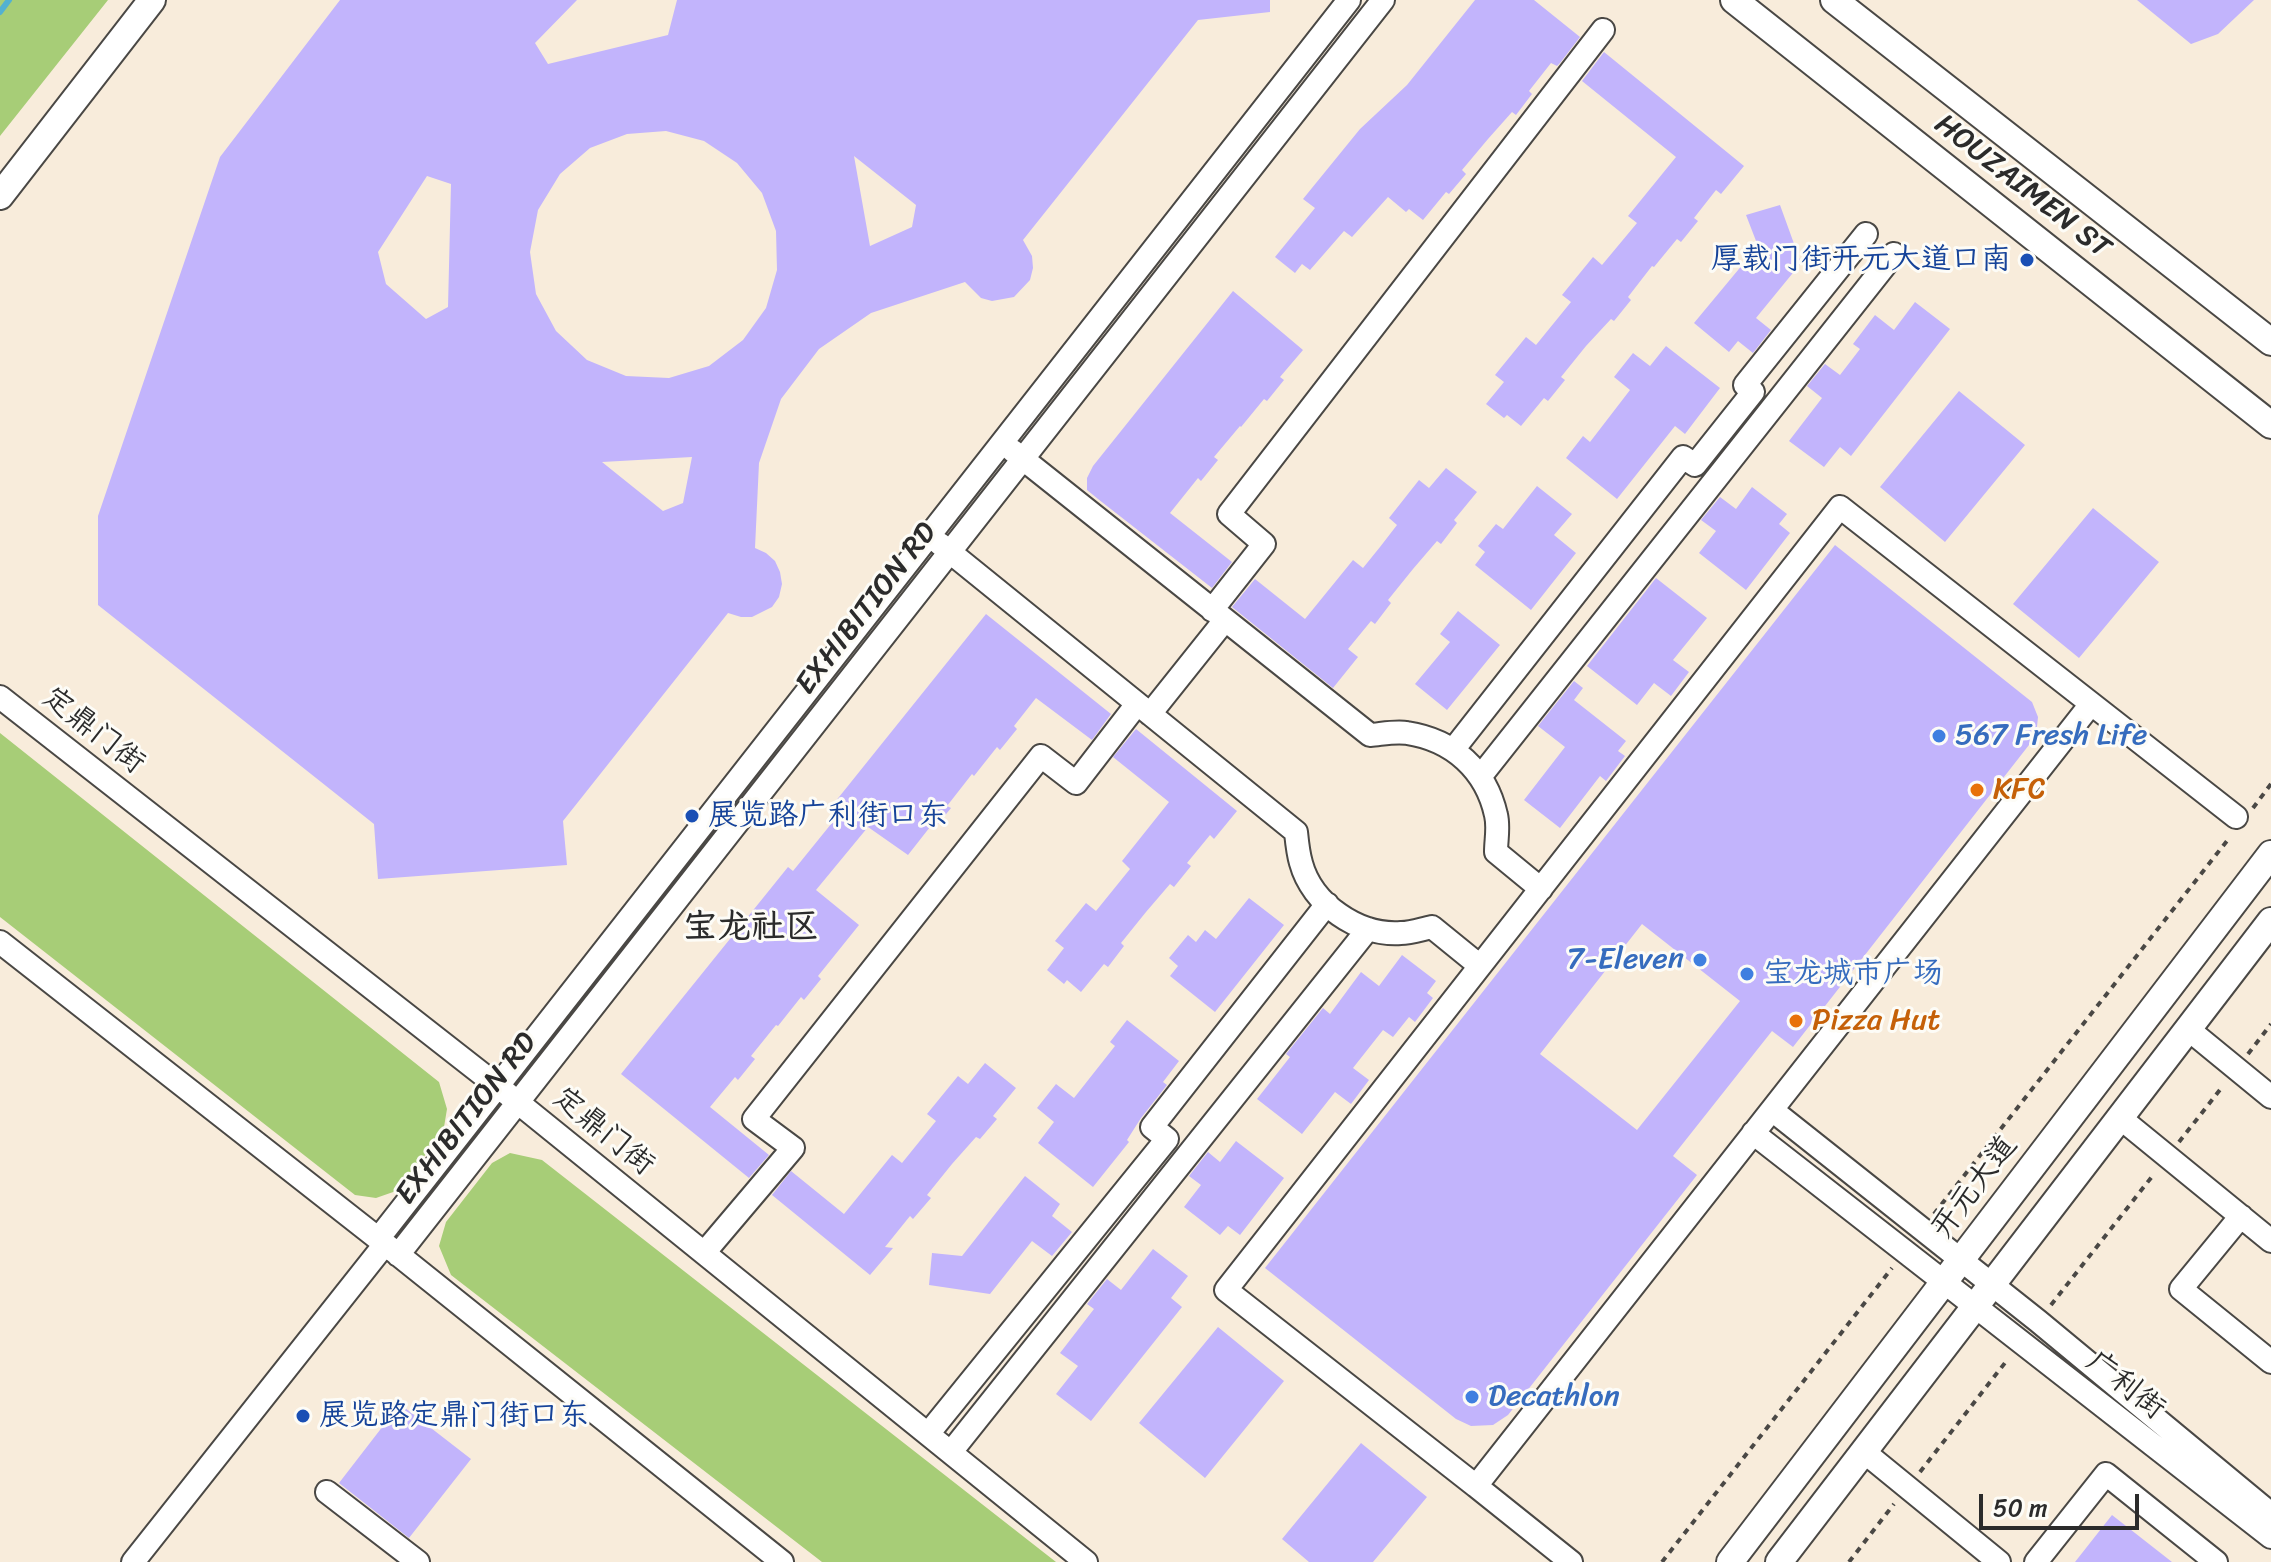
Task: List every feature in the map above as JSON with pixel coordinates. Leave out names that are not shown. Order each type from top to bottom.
[{"type":"main road","points":[[0,196],[152,0]]},
{"type":"main road","name":"HOUZAIMEN ST","points":[[1734,0],[2271,425]]},
{"type":"main road","name":"HOUZAIMEN ST","points":[[1834,0],[2271,342]]},
{"type":"main road","name":"开元大道","points":[[1730,1562],[2271,854]]},
{"type":"main road","points":[[1779,1562],[2271,921]]},
{"type":"street","name":"EXHIBITION RD","points":[[387,1246],[497,1086],[1349,0]]},
{"type":"street","name":"EXHIBITION RD","points":[[133,1562],[387,1246],[518,1103],[1383,0]]},
{"type":"street","points":[[704,1253],[793,1148],[754,1119],[1041,756],[1076,783],[1143,709],[1219,615],[1264,544],[1229,514],[1603,30]]},
{"type":"street","points":[[1453,750],[1683,457],[1695,465],[1753,392],[1745,385],[1866,234]]},
{"type":"street","points":[[1480,777],[1894,254]]},
{"type":"street","points":[[1003,443],[1370,735],[1404,732],[1438,740],[1466,758],[1487,786],[1497,818],[1496,852],[1541,889]]},
{"type":"street","points":[[1571,1562],[1226,1290],[1840,507],[2240,820]]},
{"type":"street","points":[[929,535],[1296,832],[1301,864],[1315,892],[1339,915],[1368,929],[1400,933],[1432,927],[1480,966]]},
{"type":"street","name":"定鼎门街","points":[[0,697],[497,1086],[1086,1562]]},
{"type":"street","points":[[1476,1486],[2091,704]]},
{"type":"street","points":[[928,1434],[1167,1139],[1152,1127],[1327,904]]},
{"type":"street","points":[[951,1452],[1368,929]]},
{"type":"street","points":[[0,942],[782,1562]]},
{"type":"street","points":[[2188,1029],[2271,1097]]},
{"type":"street","name":"广利街","points":[[1772,1110],[2267,1503]]},
{"type":"street","points":[[2119,1117],[2271,1241]]},
{"type":"street","name":"广利街","points":[[1753,1133],[2271,1537]]},
{"type":"street","points":[[2241,1216],[2181,1289],[2271,1362]]},
{"type":"street","points":[[1863,1451],[1999,1562]]},
{"type":"street","points":[[2036,1562],[2106,1474],[2216,1562]]},
{"type":"street","points":[[327,1492],[418,1562]]},
{"type":"path","points":[[1923,1228],[2271,784]]},
{"type":"path","points":[[2038,1321],[2271,1024]]},
{"type":"path","points":[[1662,1562],[1905,1251]]},
{"type":"path","points":[[1849,1562],[2021,1343]]},
{"type":"green space","points":[[0,0],[108,0],[0,136]]},
{"type":"green space","points":[[0,733],[439,1082],[447,1109],[443,1133],[396,1191],[376,1198],[355,1195],[0,917]]},
{"type":"green space","points":[[510,1153],[542,1160],[1056,1562],[822,1562],[451,1275],[439,1246],[446,1222],[492,1163]]},
{"type":"building","points":[[340,0],[577,0],[535,43],[548,64],[668,35],[677,0],[1270,0],[1270,12],[1198,20],[1023,240],[1032,256],[1033,268],[1030,280],[1014,297],[992,301],[981,298],[965,282],[871,313],[819,349],[781,399],[759,463],[755,548],[775,561],[782,584],[779,597],[772,607],[752,617],[728,613],[563,821],[567,865],[378,879],[374,824],[98,605],[98,516],[220,157]],"holes":[[[666,131],[704,141],[737,163],[762,193],[776,231],[777,270],[766,308],[743,340],[709,366],[669,378],[626,376],[587,360],[556,331],[536,294],[530,252],[538,210],[560,174],[590,148],[627,134]],[[854,156],[916,205],[912,227],[870,246]],[[427,176],[451,184],[448,307],[426,319],[386,284],[378,252]],[[692,457],[683,503],[663,511],[602,462]]]},
{"type":"building","points":[[1475,0],[1534,0],[1580,37],[1557,66],[1551,63],[1529,91],[1532,94],[1516,115],[1512,112],[1488,139],[1462,170],[1466,174],[1423,220],[1409,209],[1406,212],[1388,197],[1352,237],[1344,231],[1310,270],[1302,264],[1295,273],[1275,257],[1315,208],[1303,199],[1360,129],[1407,85]]},
{"type":"building","points":[[2137,0],[2254,0],[2218,34],[2191,44]]},
{"type":"building","points":[[1604,52],[1744,166],[1721,194],[1716,190],[1694,218],[1698,221],[1681,242],[1677,239],[1652,266],[1614,321],[1611,319],[1586,346],[1561,377],[1565,380],[1548,401],[1544,398],[1521,426],[1486,404],[1504,382],[1495,375],[1526,337],[1536,345],[1571,302],[1562,295],[1593,257],[1602,265],[1637,223],[1628,216],[1676,157],[1582,81]]},
{"type":"building","points":[[1780,205],[1801,263],[1756,318],[1771,330],[1753,353],[1738,341],[1729,352],[1694,323],[1758,246],[1746,215]]},
{"type":"building","points":[[1233,291],[1303,350],[1280,377],[1284,380],[1267,401],[1264,399],[1240,426],[1214,457],[1218,460],[1201,481],[1198,478],[1170,513],[1232,562],[1212,588],[1087,490],[1087,478],[1093,466]]},
{"type":"building","points":[[1915,302],[1950,329],[1851,456],[1840,447],[1824,467],[1789,441],[1822,398],[1807,386],[1825,364],[1840,375],[1860,349],[1853,344],[1875,315],[1894,330]]},
{"type":"building","points":[[1666,346],[1720,388],[1685,434],[1675,426],[1617,499],[1566,458],[1583,436],[1590,442],[1630,390],[1614,377],[1633,353],[1650,366]]},
{"type":"building","points":[[1959,391],[2025,445],[1945,542],[1880,487]]},
{"type":"building","points":[[1446,468],[1477,492],[1454,520],[1457,523],[1441,544],[1437,541],[1388,600],[1391,603],[1375,624],[1371,621],[1348,649],[1358,657],[1333,688],[1232,607],[1255,579],[1305,619],[1353,560],[1363,568],[1397,525],[1389,518],[1419,480],[1429,488]]},
{"type":"building","points":[[1537,486],[1572,514],[1554,535],[1576,553],[1531,610],[1475,565],[1485,552],[1478,546],[1496,524],[1503,529]]},
{"type":"building","points":[[1752,487],[1787,514],[1779,524],[1790,533],[1746,590],[1699,553],[1716,531],[1701,520],[1720,497],[1736,509]]},
{"type":"building","points":[[2093,508],[2159,562],[2079,658],[2013,604]]},
{"type":"building","name":"宝龙城市广场","points":[[1835,545],[2032,702],[2038,717],[2036,736],[1793,1047],[1772,1031],[1673,1156],[1697,1175],[1508,1415],[1493,1425],[1471,1426],[1456,1419],[1265,1268]],"holes":[[[1642,924],[1740,1001],[1637,1130],[1540,1054]]]},
{"type":"building","points":[[1656,578],[1707,618],[1673,660],[1689,672],[1671,696],[1654,683],[1637,705],[1587,666]]},
{"type":"building","points":[[1458,611],[1500,645],[1447,710],[1415,684],[1450,642],[1440,634]]},
{"type":"building","points":[[986,614],[1111,714],[1092,740],[1036,698],[1000,750],[997,747],[974,776],[972,774],[947,806],[951,808],[934,829],[930,827],[908,855],[868,827],[816,890],[859,925],[818,976],[821,979],[804,1000],[801,997],[776,1025],[751,1056],[755,1059],[710,1107],[769,1155],[749,1178],[621,1074],[788,867],[793,871],[844,808],[835,802]]},
{"type":"building","points":[[1574,681],[1583,688],[1574,700],[1626,741],[1618,751],[1625,756],[1606,781],[1600,776],[1560,828],[1524,800],[1565,747],[1538,726]]},
{"type":"building","points":[[1136,729],[1237,811],[1214,839],[1210,835],[1187,863],[1191,866],[1174,887],[1170,884],[1121,943],[1124,946],[1108,967],[1104,964],[1081,992],[1067,980],[1064,984],[1047,970],[1064,948],[1055,941],[1086,903],[1096,911],[1130,869],[1122,861],[1169,802],[1113,757]]},
{"type":"building","points":[[1249,898],[1284,925],[1215,1012],[1170,976],[1178,966],[1169,958],[1188,935],[1196,942],[1205,930],[1216,939]]},
{"type":"building","points":[[1402,955],[1436,981],[1427,993],[1433,998],[1415,1022],[1409,1017],[1393,1037],[1383,1030],[1353,1068],[1369,1080],[1351,1104],[1335,1092],[1302,1134],[1257,1099],[1290,1057],[1286,1054],[1323,1008],[1330,1014],[1361,972],[1379,986]]},
{"type":"building","points":[[1127,1020],[1179,1061],[1163,1082],[1167,1085],[1127,1140],[1129,1142],[1093,1187],[1038,1143],[1054,1122],[1037,1108],[1056,1084],[1074,1098],[1115,1046],[1110,1042]]},
{"type":"building","points":[[985,1063],[1016,1088],[993,1116],[997,1119],[952,1164],[927,1195],[931,1198],[913,1219],[910,1216],[885,1247],[893,1248],[870,1275],[772,1195],[791,1171],[844,1214],[892,1155],[902,1163],[936,1121],[927,1114],[958,1076],[968,1084]]},
{"type":"building","points":[[1236,1141],[1284,1178],[1240,1235],[1228,1226],[1220,1235],[1184,1207],[1201,1185],[1189,1176],[1208,1152],[1220,1162]]},
{"type":"building","points":[[1025,1176],[1060,1204],[1052,1216],[1072,1232],[1052,1256],[1032,1241],[990,1294],[929,1285],[932,1253],[962,1256]]},
{"type":"building","points":[[1153,1249],[1188,1276],[1171,1298],[1182,1307],[1091,1421],[1056,1394],[1078,1366],[1060,1353],[1094,1309],[1087,1304],[1107,1279],[1121,1290]]},
{"type":"building","points":[[1218,1327],[1284,1381],[1205,1478],[1139,1423]]},
{"type":"building","points":[[400,1404],[471,1459],[409,1538],[339,1483]]},
{"type":"building","points":[[1361,1443],[1427,1497],[1373,1562],[1309,1562],[1282,1539]]},
{"type":"building","points":[[2112,1515],[2172,1562],[2075,1562]]},
{"type":"waterway","points":[[0,12],[9,0]]},
{"type":"place","name":"厚载门街开元大道口南","points":[[2027,260]]},
{"type":"place","name":"567 Fresh Life","points":[[1939,736]]},
{"type":"place","name":"KFC","points":[[1977,790]]},
{"type":"place","name":"展览路广利街口东","points":[[692,816]]},
{"type":"place","name":"7-Eleven","points":[[1700,960]]},
{"type":"place","name":"宝龙城市广场","points":[[1747,974]]},
{"type":"place","name":"Pizza Hut","points":[[1796,1021]]},
{"type":"place","name":"Decathlon","points":[[1472,1397]]},
{"type":"place","name":"展览路定鼎门街口东","points":[[303,1416]]},
{"type":"district","name":"宝龙社区","points":[[751,928]]}]
